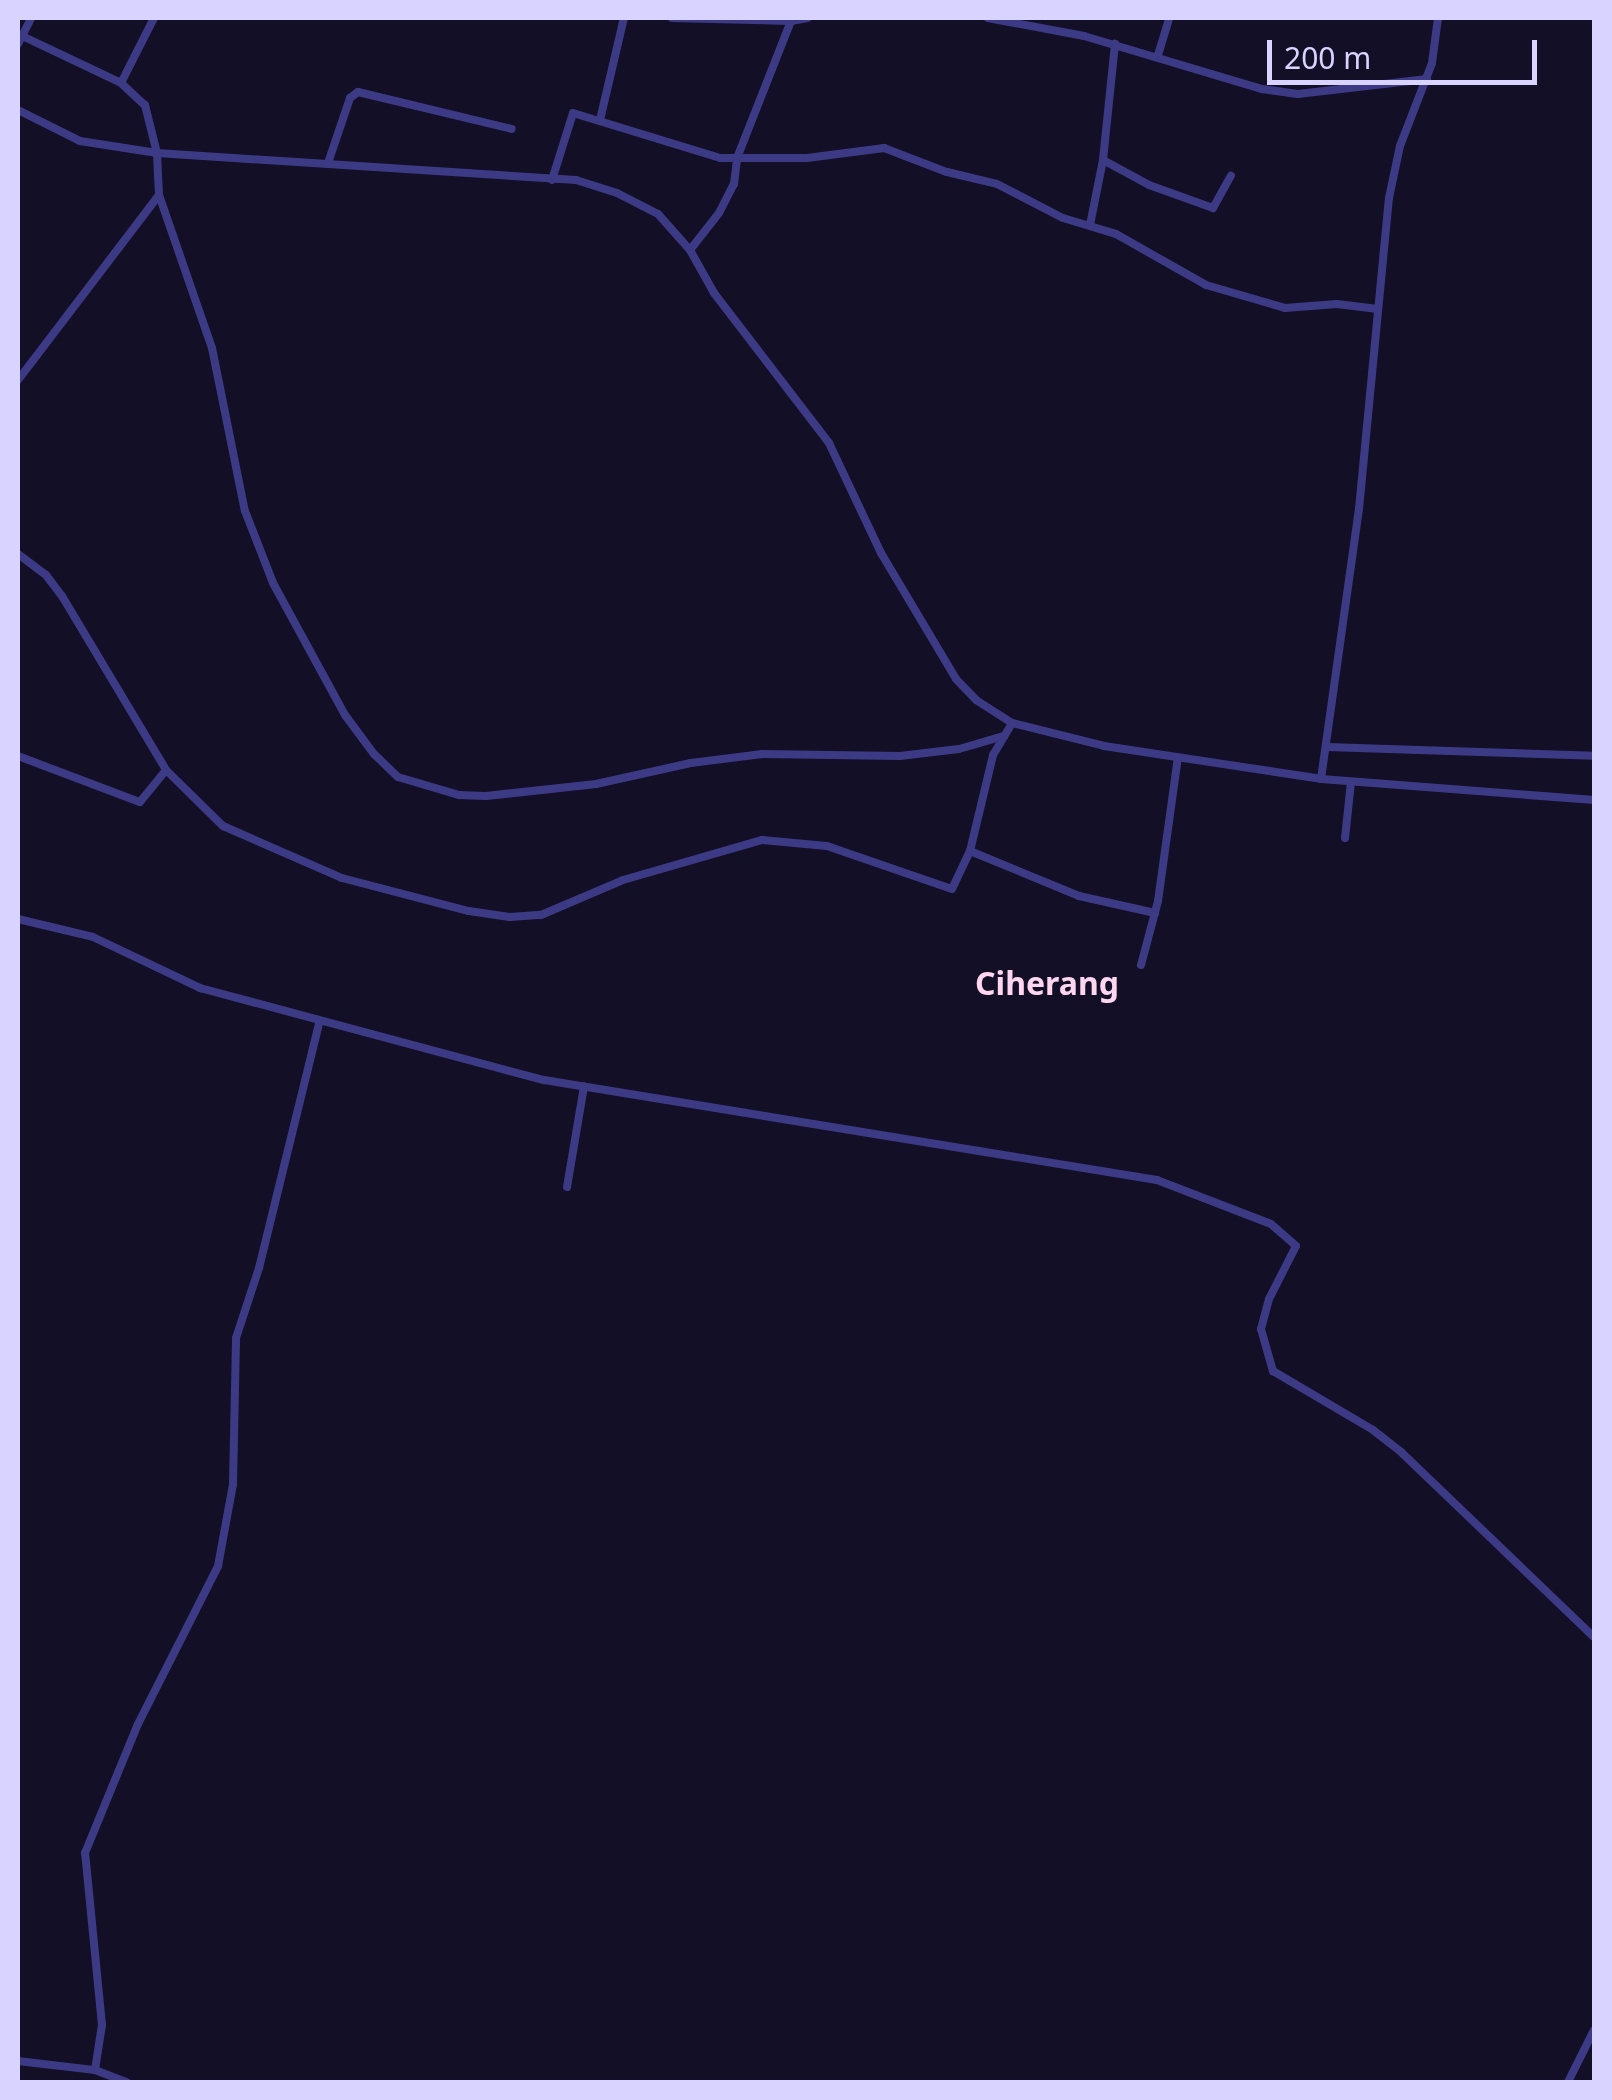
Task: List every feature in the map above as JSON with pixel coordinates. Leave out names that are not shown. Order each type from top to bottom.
[{"type":"street","points":[[31,18],[19,39],[122,83],[145,105],[157,153],[159,195],[212,348],[245,511],[273,583],[346,715],[374,754],[398,777],[460,795],[486,796],[596,784],[691,763],[762,754],[900,756],[959,749],[1004,736]]},
{"type":"street","points":[[122,83],[154,18]]},
{"type":"street","points":[[600,120],[624,18]]},
{"type":"street","points":[[672,18],[808,18]]},
{"type":"street","points":[[988,18],[1115,44],[1262,89],[1298,94],[1427,78]]},
{"type":"street","points":[[1158,56],[1169,18]]},
{"type":"street","points":[[1322,779],[1359,509],[1376,309],[1400,146],[1427,78],[1438,18]]},
{"type":"street","points":[[690,250],[726,199],[737,158],[790,21]]},
{"type":"street","points":[[1090,225],[1115,44]]},
{"type":"street","points":[[328,163],[350,98],[358,92],[512,128]]},
{"type":"street","points":[[18,110],[80,141],[157,153],[591,184],[640,203],[658,214],[690,250],[714,293],[829,443],[882,553],[956,679],[976,700],[1012,724],[1178,757],[1322,779],[1594,800]]},
{"type":"street","points":[[552,180],[573,113],[689,151],[737,158],[830,156],[884,148],[947,172],[996,184],[1064,218],[1134,243],[1196,281],[1297,309],[1337,304],[1376,309]]},
{"type":"street","points":[[1102,160],[1149,185],[1213,208],[1231,176]]},
{"type":"street","points":[[18,380],[159,195]]},
{"type":"street","points":[[18,554],[46,575],[62,596],[166,770],[223,826],[249,841],[358,883],[469,911],[541,915],[623,880],[762,840],[827,846],[952,888],[970,850],[993,755],[1012,724]]},
{"type":"street","points":[[1327,747],[1594,756]]},
{"type":"street","points":[[18,756],[140,802],[166,770]]},
{"type":"street","points":[[1142,964],[1155,913],[1178,757]]},
{"type":"street","points":[[1345,838],[1352,782]]},
{"type":"street","points":[[970,850],[1079,896],[1155,913]]},
{"type":"street","points":[[18,918],[93,937],[200,988],[319,1024],[584,1086],[1158,1180],[1271,1224],[1294,1242],[1295,1252],[1269,1299],[1260,1330],[1272,1371],[1401,1452],[1594,1637]]},
{"type":"street","points":[[95,2070],[102,2025],[85,1853],[138,1724],[218,1566],[233,1484],[236,1338],[259,1268],[319,1024]]},
{"type":"street","points":[[567,1187],[584,1086]]},
{"type":"street","points":[[1568,2082],[1594,2030]]},
{"type":"street","points":[[18,2061],[95,2070],[127,2082]]},
{"type":"district","name":"Ciherang","points":[[1047,983]]}]
